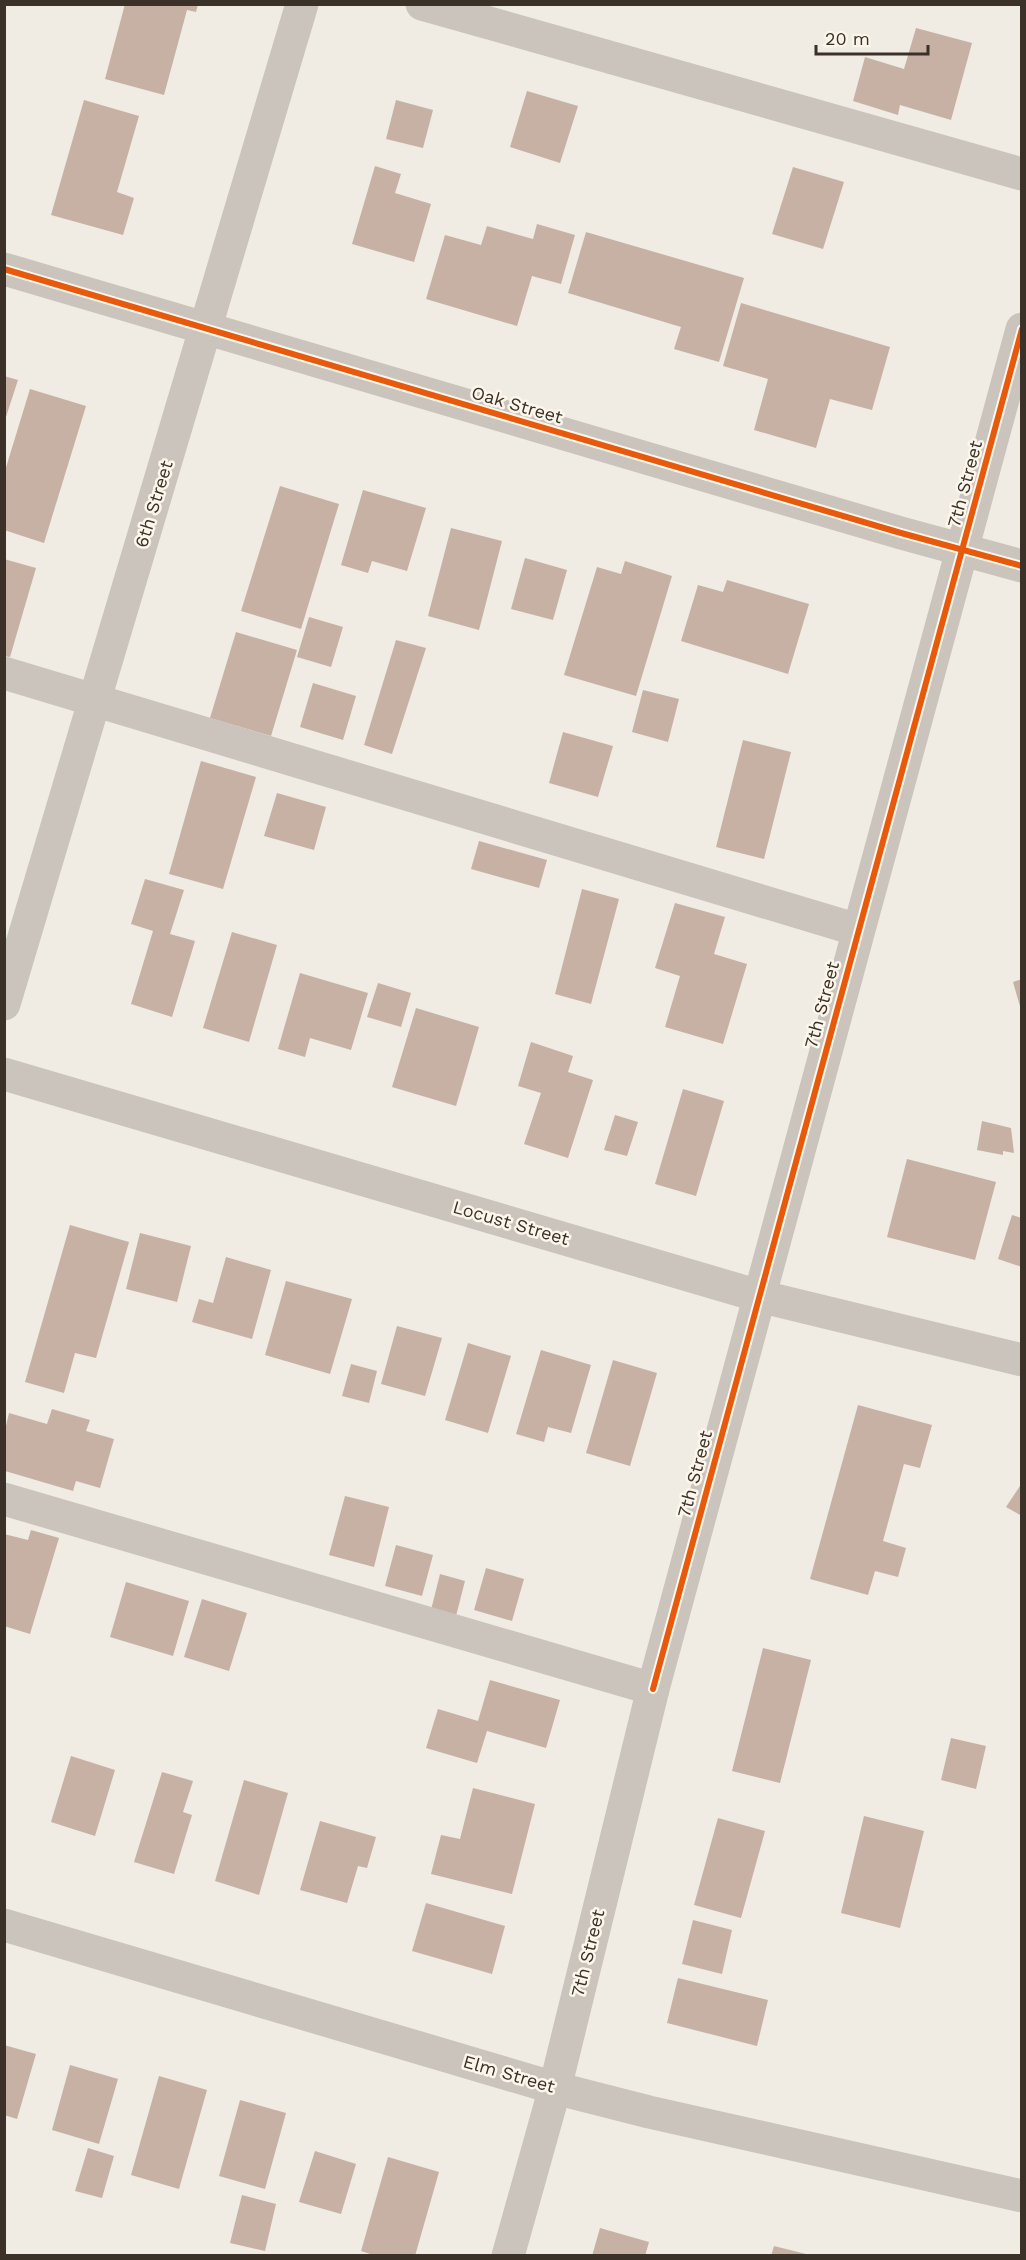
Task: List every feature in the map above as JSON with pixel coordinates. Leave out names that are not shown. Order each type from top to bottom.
[{"type":"street","name":"6th Street","points":[[4,1004],[302,4]]},
{"type":"street","points":[[422,4],[1022,174]]},
{"type":"street","name":"Oak Street","points":[[4,269],[963,551],[1022,566]]},
{"type":"street","name":"7th Street","points":[[508,2256],[555,2088],[653,1689],[1022,329]]},
{"type":"street","points":[[4,673],[858,930]]},
{"type":"street","name":"Locust Street","points":[[4,1074],[759,1296],[1022,1360]]},
{"type":"street","points":[[4,1499],[653,1689]]},
{"type":"street","name":"Elm Street","points":[[4,1925],[555,2088],[649,2112],[1022,2196]]},
{"type":"building","points":[[125,4],[198,4],[196,12],[187,10],[164,95],[105,79]]},
{"type":"building","points":[[916,28],[972,43],[951,120],[900,105],[898,115],[853,101],[865,57],[904,69]]},
{"type":"building","points":[[527,91],[578,106],[560,163],[510,147]]},
{"type":"building","points":[[84,100],[139,116],[117,192],[134,198],[123,235],[51,215]]},
{"type":"building","points":[[396,100],[433,110],[423,148],[386,139]]},
{"type":"building","points":[[375,166],[401,174],[395,193],[431,204],[414,262],[352,244]]},
{"type":"building","points":[[793,167],[844,182],[823,249],[772,234]]},
{"type":"building","points":[[537,224],[575,235],[561,284],[532,276],[517,326],[426,299],[445,235],[481,245],[487,226],[533,239]]},
{"type":"building","points":[[586,232],[744,278],[719,362],[674,349],[681,327],[568,293]]},
{"type":"building","points":[[741,303],[890,347],[872,410],[830,399],[816,448],[754,430],[768,379],[723,366]]},
{"type":"building","points":[[4,376],[18,380],[5,420],[4,420]]},
{"type":"building","points":[[30,389],[86,406],[44,543],[4,530],[4,474]]},
{"type":"building","points":[[280,486],[339,504],[301,629],[241,611]]},
{"type":"building","points":[[363,490],[426,508],[407,571],[372,561],[368,573],[341,565]]},
{"type":"building","points":[[451,528],[502,541],[479,630],[428,616]]},
{"type":"building","points":[[525,558],[567,570],[553,620],[511,609]]},
{"type":"building","points":[[4,559],[36,568],[10,657],[4,656]]},
{"type":"building","points":[[625,561],[672,576],[636,696],[564,675],[597,567],[621,574]]},
{"type":"building","points":[[727,580],[809,604],[788,674],[681,641],[698,585],[723,592]]},
{"type":"building","points":[[309,617],[343,627],[331,667],[297,657]]},
{"type":"building","points":[[236,632],[297,650],[271,736],[210,718]]},
{"type":"building","points":[[396,640],[426,648],[392,754],[364,745]]},
{"type":"building","points":[[313,683],[356,696],[343,740],[300,727]]},
{"type":"building","points":[[643,690],[679,699],[668,742],[632,732]]},
{"type":"building","points":[[563,732],[613,746],[598,797],[549,783]]},
{"type":"building","points":[[743,740],[791,752],[764,859],[716,847]]},
{"type":"building","points":[[201,761],[256,777],[223,889],[169,874]]},
{"type":"building","points":[[277,793],[326,807],[314,850],[264,836]]},
{"type":"building","points":[[479,841],[547,860],[539,888],[471,869]]},
{"type":"building","points":[[145,879],[184,890],[170,934],[195,941],[172,1017],[131,1004],[153,931],[131,924]]},
{"type":"building","points":[[582,889],[619,899],[591,1004],[555,994]]},
{"type":"building","points":[[675,903],[725,917],[714,954],[747,964],[723,1044],[665,1027],[680,976],[655,968]]},
{"type":"building","points":[[232,932],[277,945],[249,1042],[203,1028]]},
{"type":"building","points":[[300,973],[368,993],[351,1050],[310,1038],[305,1057],[278,1049]]},
{"type":"building","points":[[1022,979],[1022,1010],[1021,1010],[1013,982]]},
{"type":"building","points":[[378,983],[411,993],[401,1027],[367,1017]]},
{"type":"building","points":[[416,1008],[479,1027],[456,1106],[392,1087]]},
{"type":"building","points":[[531,1042],[573,1056],[568,1072],[593,1080],[568,1158],[524,1144],[541,1093],[518,1086]]},
{"type":"building","points":[[683,1089],[724,1101],[696,1196],[655,1184]]},
{"type":"building","points":[[615,1115],[638,1122],[627,1156],[604,1150]]},
{"type":"building","points":[[982,1121],[1011,1128],[1014,1153],[1003,1151],[1003,1155],[977,1150]]},
{"type":"building","points":[[907,1159],[996,1182],[975,1260],[887,1237]]},
{"type":"building","points":[[1012,1215],[1022,1218],[1022,1267],[998,1259]]},
{"type":"building","points":[[70,1225],[129,1242],[96,1358],[75,1353],[64,1393],[25,1382]]},
{"type":"building","points":[[140,1233],[191,1246],[177,1302],[126,1289]]},
{"type":"building","points":[[226,1257],[271,1270],[252,1339],[192,1322],[199,1299],[213,1303]]},
{"type":"building","points":[[286,1281],[352,1299],[330,1374],[265,1355]]},
{"type":"building","points":[[397,1326],[442,1338],[425,1396],[381,1384]]},
{"type":"building","points":[[468,1343],[511,1356],[488,1433],[445,1420]]},
{"type":"building","points":[[541,1350],[591,1365],[571,1433],[548,1427],[544,1442],[516,1434]]},
{"type":"building","points":[[613,1360],[657,1373],[630,1466],[586,1453]]},
{"type":"building","points":[[351,1364],[377,1371],[369,1403],[342,1396]]},
{"type":"building","points":[[858,1405],[932,1425],[920,1468],[904,1464],[883,1541],[906,1548],[898,1577],[875,1571],[868,1595],[810,1579]]},
{"type":"building","points":[[52,1409],[90,1420],[86,1431],[114,1439],[100,1488],[76,1481],[73,1491],[5,1471],[5,1430],[9,1413],[47,1424]]},
{"type":"building","points":[[1022,1483],[1022,1516],[1006,1507]]},
{"type":"building","points":[[345,1496],[389,1507],[374,1567],[329,1555]]},
{"type":"building","points":[[31,1530],[59,1538],[30,1634],[4,1626],[4,1534],[28,1540]]},
{"type":"building","points":[[396,1545],[433,1555],[422,1596],[385,1586]]},
{"type":"building","points":[[486,1568],[524,1579],[512,1621],[474,1610]]},
{"type":"building","points":[[440,1574],[465,1581],[456,1616],[431,1610]]},
{"type":"building","points":[[126,1582],[189,1601],[173,1656],[110,1637]]},
{"type":"building","points":[[202,1599],[247,1613],[229,1671],[184,1657]]},
{"type":"building","points":[[763,1648],[811,1660],[780,1783],[732,1771]]},
{"type":"building","points":[[490,1680],[560,1700],[546,1748],[487,1731],[477,1763],[426,1748],[438,1709],[478,1721]]},
{"type":"building","points":[[951,1738],[986,1746],[976,1789],[941,1780]]},
{"type":"building","points":[[71,1756],[115,1770],[95,1836],[51,1822]]},
{"type":"building","points":[[162,1772],[193,1781],[183,1812],[192,1815],[174,1874],[134,1862]]},
{"type":"building","points":[[244,1780],[288,1793],[259,1895],[215,1881]]},
{"type":"building","points":[[473,1788],[535,1804],[512,1894],[431,1874],[441,1835],[460,1839]]},
{"type":"building","points":[[864,1816],[924,1831],[900,1928],[841,1913]]},
{"type":"building","points":[[718,1818],[765,1831],[741,1918],[694,1905]]},
{"type":"building","points":[[320,1821],[376,1837],[367,1868],[358,1866],[347,1903],[300,1890]]},
{"type":"building","points":[[426,1903],[505,1926],[492,1974],[412,1951]]},
{"type":"building","points":[[693,1920],[732,1930],[722,1974],[682,1964]]},
{"type":"building","points":[[678,1978],[768,2000],[757,2046],[667,2023]]},
{"type":"building","points":[[4,2045],[36,2054],[17,2119],[4,2115]]},
{"type":"building","points":[[70,2065],[118,2079],[99,2144],[52,2130]]},
{"type":"building","points":[[159,2076],[207,2090],[179,2189],[131,2175]]},
{"type":"building","points":[[240,2100],[286,2113],[265,2189],[219,2176]]},
{"type":"building","points":[[88,2148],[114,2156],[102,2198],[75,2191]]},
{"type":"building","points":[[315,2151],[356,2164],[341,2214],[299,2202]]},
{"type":"building","points":[[388,2157],[439,2172],[415,2256],[376,2256],[361,2251]]},
{"type":"building","points":[[242,2195],[276,2204],[265,2251],[230,2243]]},
{"type":"building","points":[[600,2228],[649,2242],[645,2256],[592,2256]]},
{"type":"building","points":[[774,2246],[810,2255],[810,2256],[771,2256]]},
{"type":"cycle path","points":[[4,269],[901,533],[1022,566]]},
{"type":"cycle path","points":[[653,1689],[1022,329]]}]
